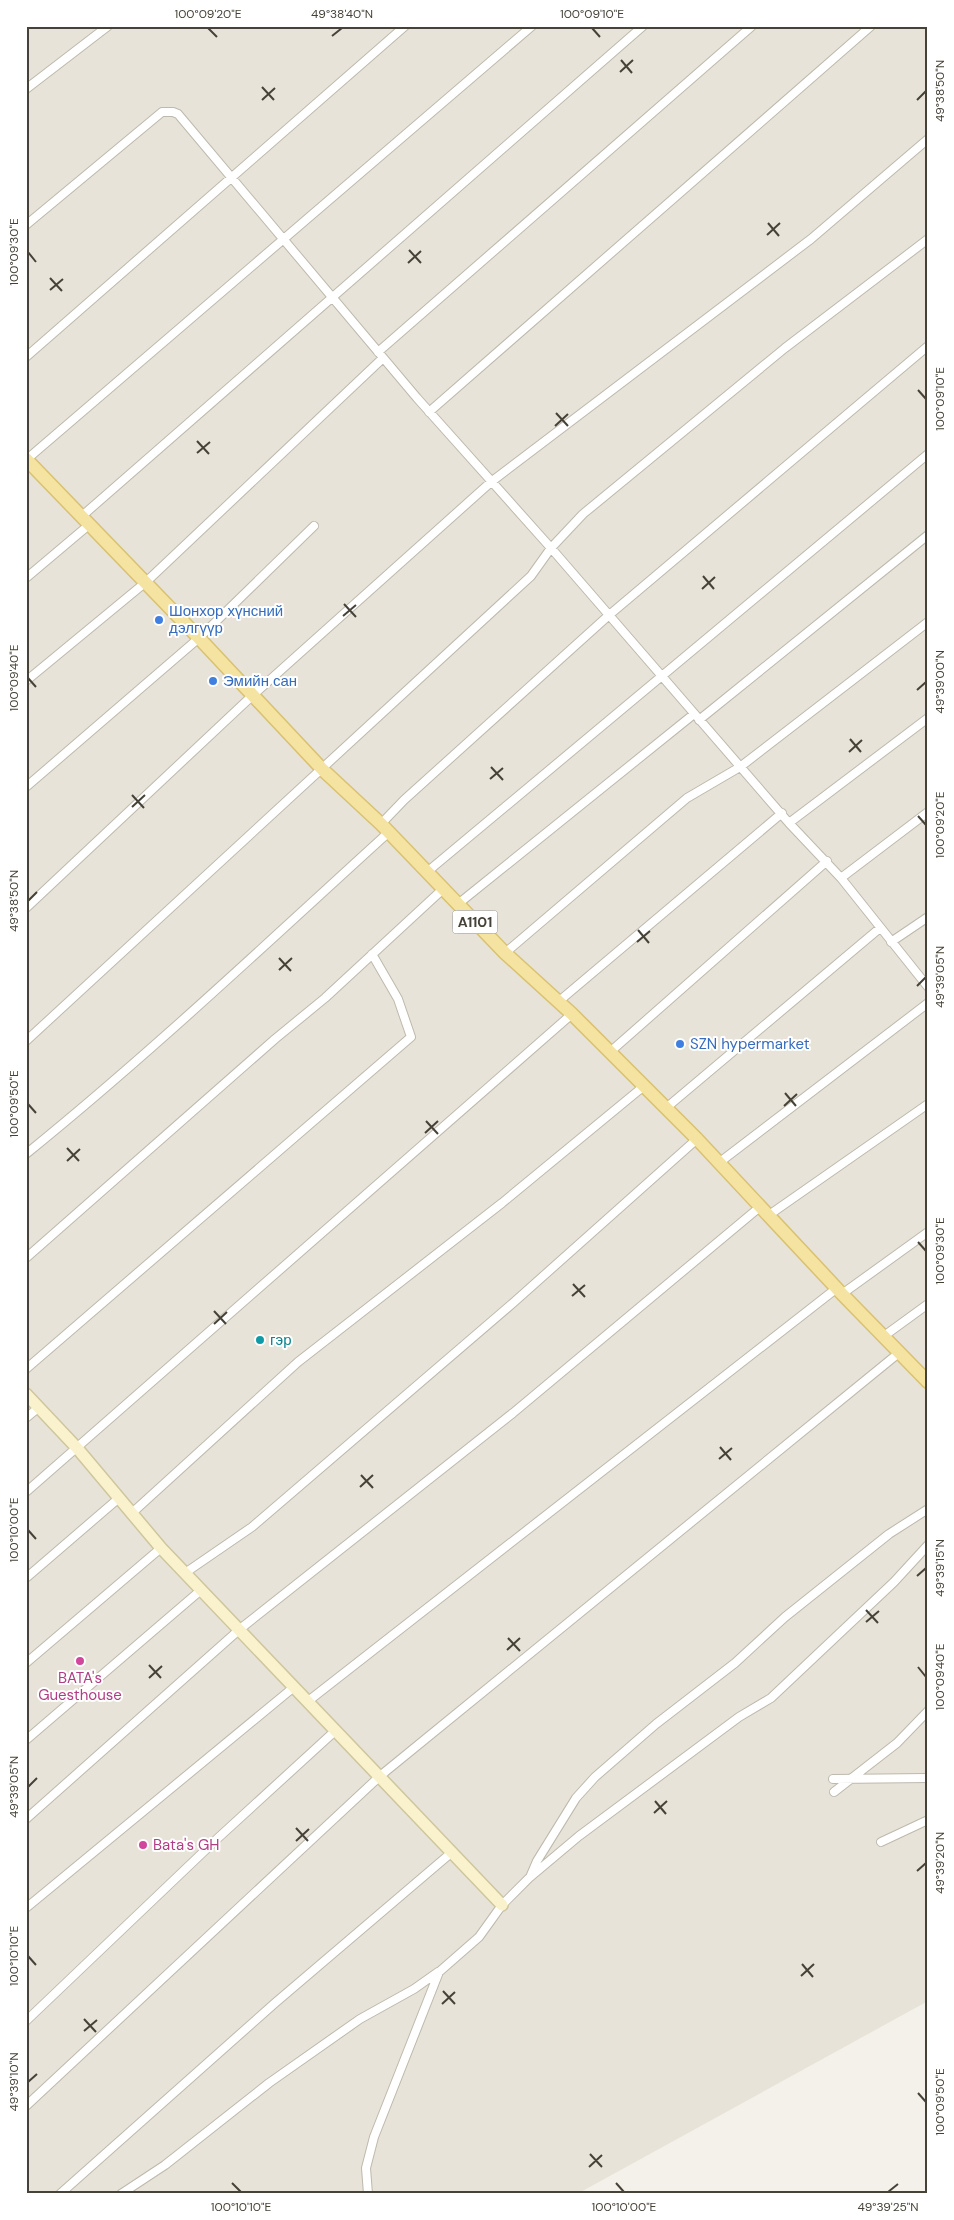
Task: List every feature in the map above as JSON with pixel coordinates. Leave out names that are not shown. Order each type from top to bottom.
[{"type":"main road","name":"A1101","points":[[26,460],[146,582],[323,770],[385,828],[505,953],[572,1014],[720,1162],[928,1382]]},
{"type":"main road","points":[[26,1394],[77,1448],[184,1573],[240,1629],[335,1732],[380,1776],[502,1905]]},
{"type":"street","points":[[26,89],[108,26]]},
{"type":"street","points":[[26,357],[404,26]]},
{"type":"street","points":[[26,460],[532,26]]},
{"type":"street","points":[[26,578],[86,520],[332,297],[643,26]]},
{"type":"street","points":[[26,681],[146,582],[381,355],[752,26]]},
{"type":"street","points":[[429,412],[871,26]]},
{"type":"street","points":[[26,225],[162,112],[178,114],[429,412],[551,548],[789,823],[841,878],[928,987]]},
{"type":"street","points":[[26,908],[253,695],[491,482],[811,239],[928,139]]},
{"type":"street","points":[[26,1042],[323,770],[531,576],[551,548],[583,514],[785,348],[928,239]]},
{"type":"street","points":[[26,1154],[73,1116],[207,998],[385,828],[404,800],[608,616],[928,346]]},
{"type":"street","points":[[427,872],[928,454]]},
{"type":"street","points":[[26,787],[199,638],[314,526]]},
{"type":"street","points":[[458,904],[928,535]]},
{"type":"street","points":[[505,953],[687,798],[740,767],[928,622]]},
{"type":"street","points":[[789,823],[928,718]]},
{"type":"street","points":[[841,878],[928,812]]},
{"type":"street","points":[[558,1002],[782,813]]},
{"type":"street","points":[[610,1052],[827,862]]},
{"type":"street","points":[[26,1258],[274,1039],[325,998],[443,889]]},
{"type":"street","points":[[891,942],[928,917]]},
{"type":"street","points":[[666,1108],[880,928]]},
{"type":"street","points":[[26,1369],[411,1037],[398,999],[372,954]]},
{"type":"street","points":[[720,1162],[928,1003]]},
{"type":"street","points":[[26,1492],[572,1014]]},
{"type":"street","points":[[132,1513],[298,1362],[502,1203],[644,1086]]},
{"type":"street","points":[[26,1820],[240,1629],[765,1210],[928,1104]]},
{"type":"street","points":[[184,1573],[252,1527],[514,1303],[697,1139]]},
{"type":"street","points":[[307,1702],[840,1291],[928,1232]]},
{"type":"street","points":[[884,1336],[928,1304]]},
{"type":"street","points":[[26,2106],[380,1776],[900,1352]]},
{"type":"street","points":[[26,1418],[38,1408]]},
{"type":"street","points":[[26,1578],[119,1498]]},
{"type":"street","points":[[529,1878],[537,1861],[576,1798],[595,1777],[656,1724],[736,1663],[786,1617],[881,1540],[928,1509]]},
{"type":"street","points":[[121,2194],[164,2165],[269,2083],[360,2019],[414,1989],[439,1972],[479,1937],[502,1905],[529,1878],[579,1836],[720,1730],[771,1698],[894,1582],[928,1544]]},
{"type":"street","points":[[26,1663],[161,1548]]},
{"type":"street","points":[[26,1740],[201,1590]]},
{"type":"street","points":[[26,1908],[294,1687]]},
{"type":"street","points":[[834,1792],[897,1743],[928,1712]]},
{"type":"street","points":[[26,2021],[218,1838],[335,1732]]},
{"type":"street","points":[[833,1779],[928,1778]]},
{"type":"street","points":[[881,1842],[928,1820]]},
{"type":"street","points":[[60,2194],[275,2004],[451,1853]]},
{"type":"street","points":[[368,2194],[366,2168],[374,2137],[439,1972]]},
{"type":"shaded area","points":[[26,26],[928,26],[928,2001],[577,2194],[26,2194]]},
{"type":"place","name":"Шонхор хүнсний дэлгүүр","points":[[159,620]]},
{"type":"place","name":"Эмийн сан","points":[[213,681]]},
{"type":"place","name":"SZN hypermarket","points":[[680,1044]]},
{"type":"place","name":"гэр","points":[[260,1340]]},
{"type":"place","name":"BATA's Guesthouse","points":[[80,1661]]},
{"type":"place","name":"Bata's GH","points":[[143,1845]]}]
